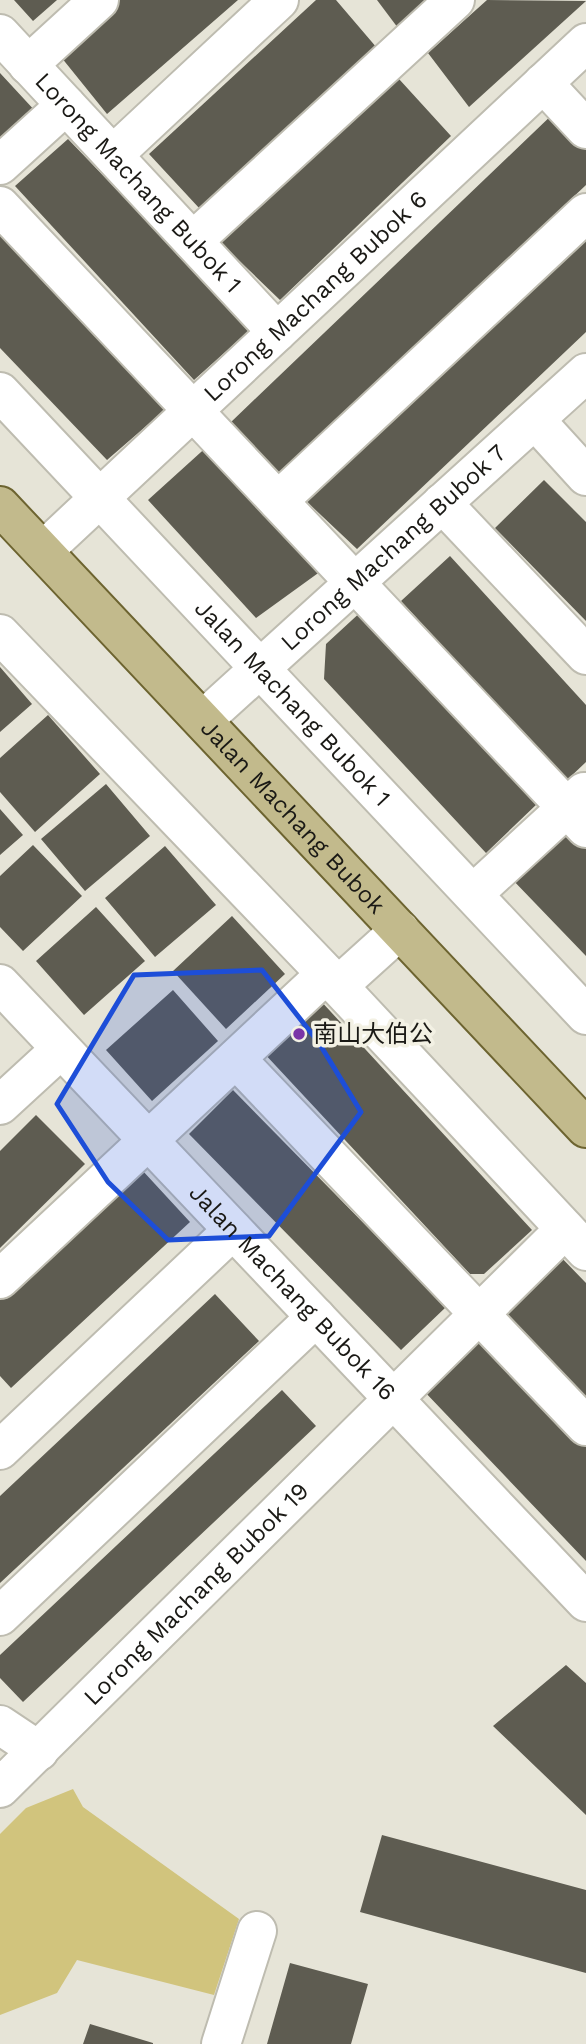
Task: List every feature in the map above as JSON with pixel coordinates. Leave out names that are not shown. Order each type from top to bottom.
[{"type":"main road","name":"Jalan Machang Bubok","points":[[0,506],[586,1128]]},
{"type":"street","points":[[29,65],[99,0]]},
{"type":"street","points":[[113,155],[279,0]]},
{"type":"street","points":[[193,241],[455,0]]},
{"type":"street","name":"Lorong Machang Bubok 1","points":[[0,34],[277,332]]},
{"type":"street","name":"Lorong Machang Bubok 6","points":[[43,551],[586,43]]},
{"type":"street","points":[[543,83],[586,129]]},
{"type":"street","points":[[0,165],[66,106]]},
{"type":"street","points":[[0,206],[355,583],[580,809],[473,894]]},
{"type":"street","points":[[278,501],[586,213]]},
{"type":"street","name":"Lorong Machang Bubok 7","points":[[203,720],[586,373]]},
{"type":"street","name":"Jalan Machang Bubok 1","points":[[0,392],[586,1015]]},
{"type":"street","points":[[535,420],[586,475]]},
{"type":"street","points":[[442,503],[586,655]]},
{"type":"street","points":[[0,634],[332,980],[576,1240]]},
{"type":"street","points":[[0,1279],[236,1059],[332,980],[400,930]]},
{"type":"street","name":"Jalan Machang Bubok 16","points":[[0,984],[586,1602]]},
{"type":"street","points":[[0,1105],[61,1049]]},
{"type":"street","points":[[236,1059],[586,1426]]},
{"type":"street","points":[[0,1450],[233,1230]]},
{"type":"street","name":"Lorong Machang Bubok 19","points":[[0,1788],[480,1315],[576,1240]]},
{"type":"street","points":[[0,1616],[316,1317]]},
{"type":"street","points":[[0,1725],[39,1751]]},
{"type":"street","points":[[221,2044],[257,1931]]},
{"type":"highlighted area","points":[[262,970],[319,1043],[361,1112],[269,1236],[168,1240],[108,1182],[57,1104],[134,975]]},
{"type":"shaded area","points":[[73,1789],[83,1807],[239,1919],[214,1995],[77,1960],[57,1993],[0,2015],[0,1834],[26,1808]]},
{"type":"building","points":[[14,0],[57,0],[33,21]]},
{"type":"building","points":[[116,0],[238,0],[107,114],[57,52]]},
{"type":"building","points":[[316,0],[336,0],[377,48],[200,209],[149,154]]},
{"type":"building","points":[[377,0],[430,0],[398,28]]},
{"type":"building","points":[[487,0],[586,1],[469,107],[428,53]]},
{"type":"building","points":[[0,73],[37,113],[0,143]]},
{"type":"building","points":[[399,79],[451,136],[280,300],[221,243]]},
{"type":"building","points":[[557,110],[586,142],[586,185],[279,474],[230,423]]},
{"type":"building","points":[[68,139],[251,329],[194,380],[15,186]]},
{"type":"building","points":[[0,223],[174,402],[107,460],[0,348]]},
{"type":"building","points":[[586,237],[586,332],[357,549],[305,500]]},
{"type":"building","points":[[211,443],[321,571],[256,618],[148,500]]},
{"type":"building","points":[[544,480],[586,522],[586,621],[495,528]]},
{"type":"building","points":[[450,556],[586,705],[586,762],[566,781],[401,601]]},
{"type":"building","points":[[364,609],[538,803],[486,853],[324,679],[326,644]]},
{"type":"building","points":[[0,667],[32,704],[0,732]]},
{"type":"building","points":[[48,715],[100,774],[35,832],[0,792],[0,758]]},
{"type":"building","points":[[106,784],[150,836],[85,891],[41,839]]},
{"type":"building","points":[[0,809],[23,835],[0,855]]},
{"type":"building","points":[[572,827],[586,842],[586,956],[509,876]]},
{"type":"building","points":[[33,845],[82,896],[23,951],[0,927],[0,876]]},
{"type":"building","points":[[165,846],[216,905],[155,957],[105,898]]},
{"type":"building","points":[[96,907],[145,961],[84,1015],[36,961]]},
{"type":"building","points":[[232,916],[285,974],[226,1029],[173,971]]},
{"type":"building","points":[[173,990],[218,1041],[152,1101],[106,1050]]},
{"type":"building","points":[[319,999],[532,1230],[484,1274],[470,1274],[262,1051]]},
{"type":"building","points":[[233,1090],[446,1307],[401,1350],[189,1134]]},
{"type":"building","points":[[36,1115],[85,1164],[0,1248],[0,1151]]},
{"type":"building","points":[[142,1170],[190,1222],[11,1388],[0,1376],[0,1300]]},
{"type":"building","points":[[555,1251],[586,1283],[586,1404],[503,1316]]},
{"type":"building","points":[[215,1294],[259,1341],[0,1583],[0,1496]]},
{"type":"building","points":[[483,1331],[586,1439],[586,1561],[422,1389]]},
{"type":"building","points":[[282,1390],[316,1426],[23,1702],[0,1678],[0,1655]]},
{"type":"building","points":[[566,1665],[586,1683],[586,1815],[493,1726]]},
{"type":"building","points":[[382,1835],[586,1890],[586,1973],[360,1912]]},
{"type":"building","points":[[290,1963],[368,1984],[351,2044],[267,2044]]},
{"type":"building","points":[[90,2024],[153,2043],[153,2044],[83,2044]]},
{"type":"place","name":"南山大伯公","points":[[299,1034]]}]
